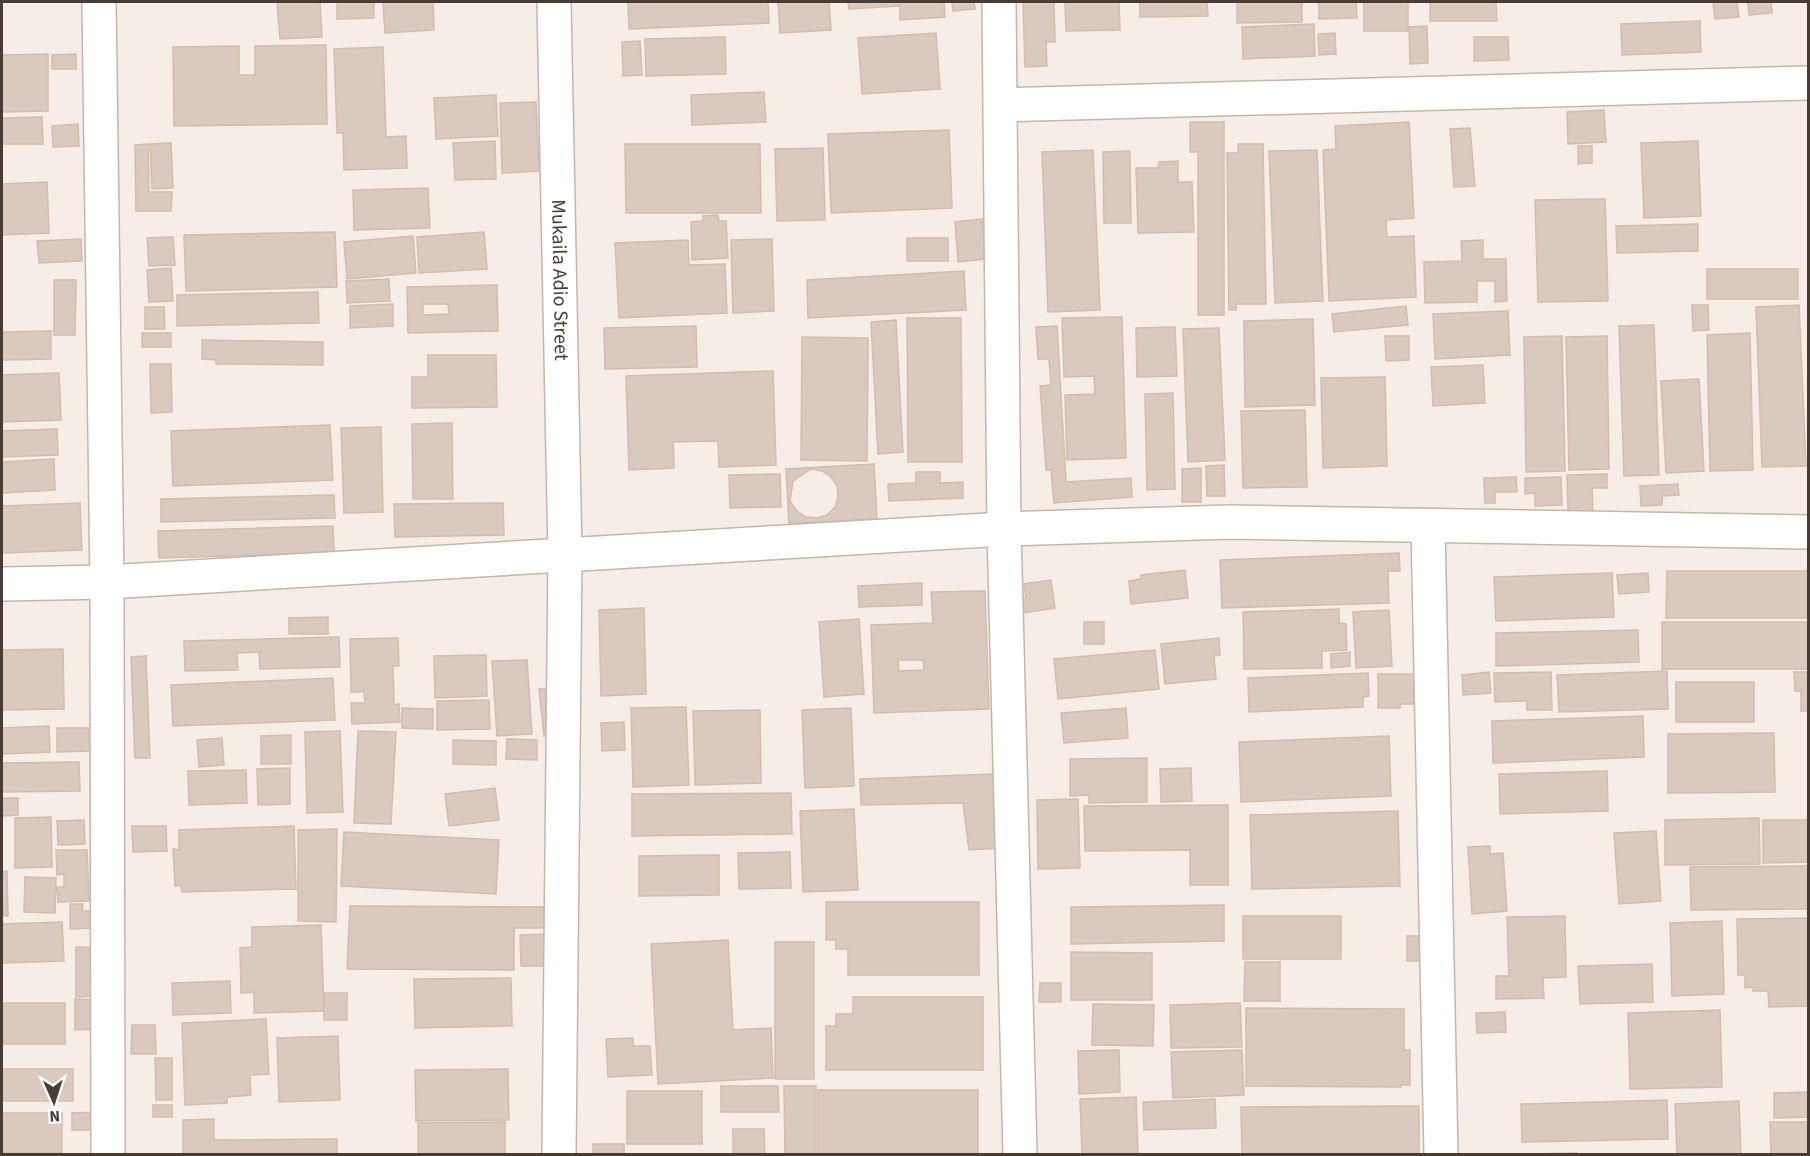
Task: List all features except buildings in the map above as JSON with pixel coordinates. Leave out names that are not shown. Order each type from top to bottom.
[{"type":"street","points":[[99,2],[107,582],[108,1155]]},
{"type":"street","name":"Mukaila Adio Street","points":[[554,2],[565,556],[559,1155]]},
{"type":"street","points":[[999,2],[1004,529],[1020,1155]]},
{"type":"street","points":[[1001,105],[1809,83]]},
{"type":"street","points":[[2,584],[107,582],[1004,529],[1230,522],[1809,532]]},
{"type":"street","points":[[1428,526],[1441,1155]]}]
